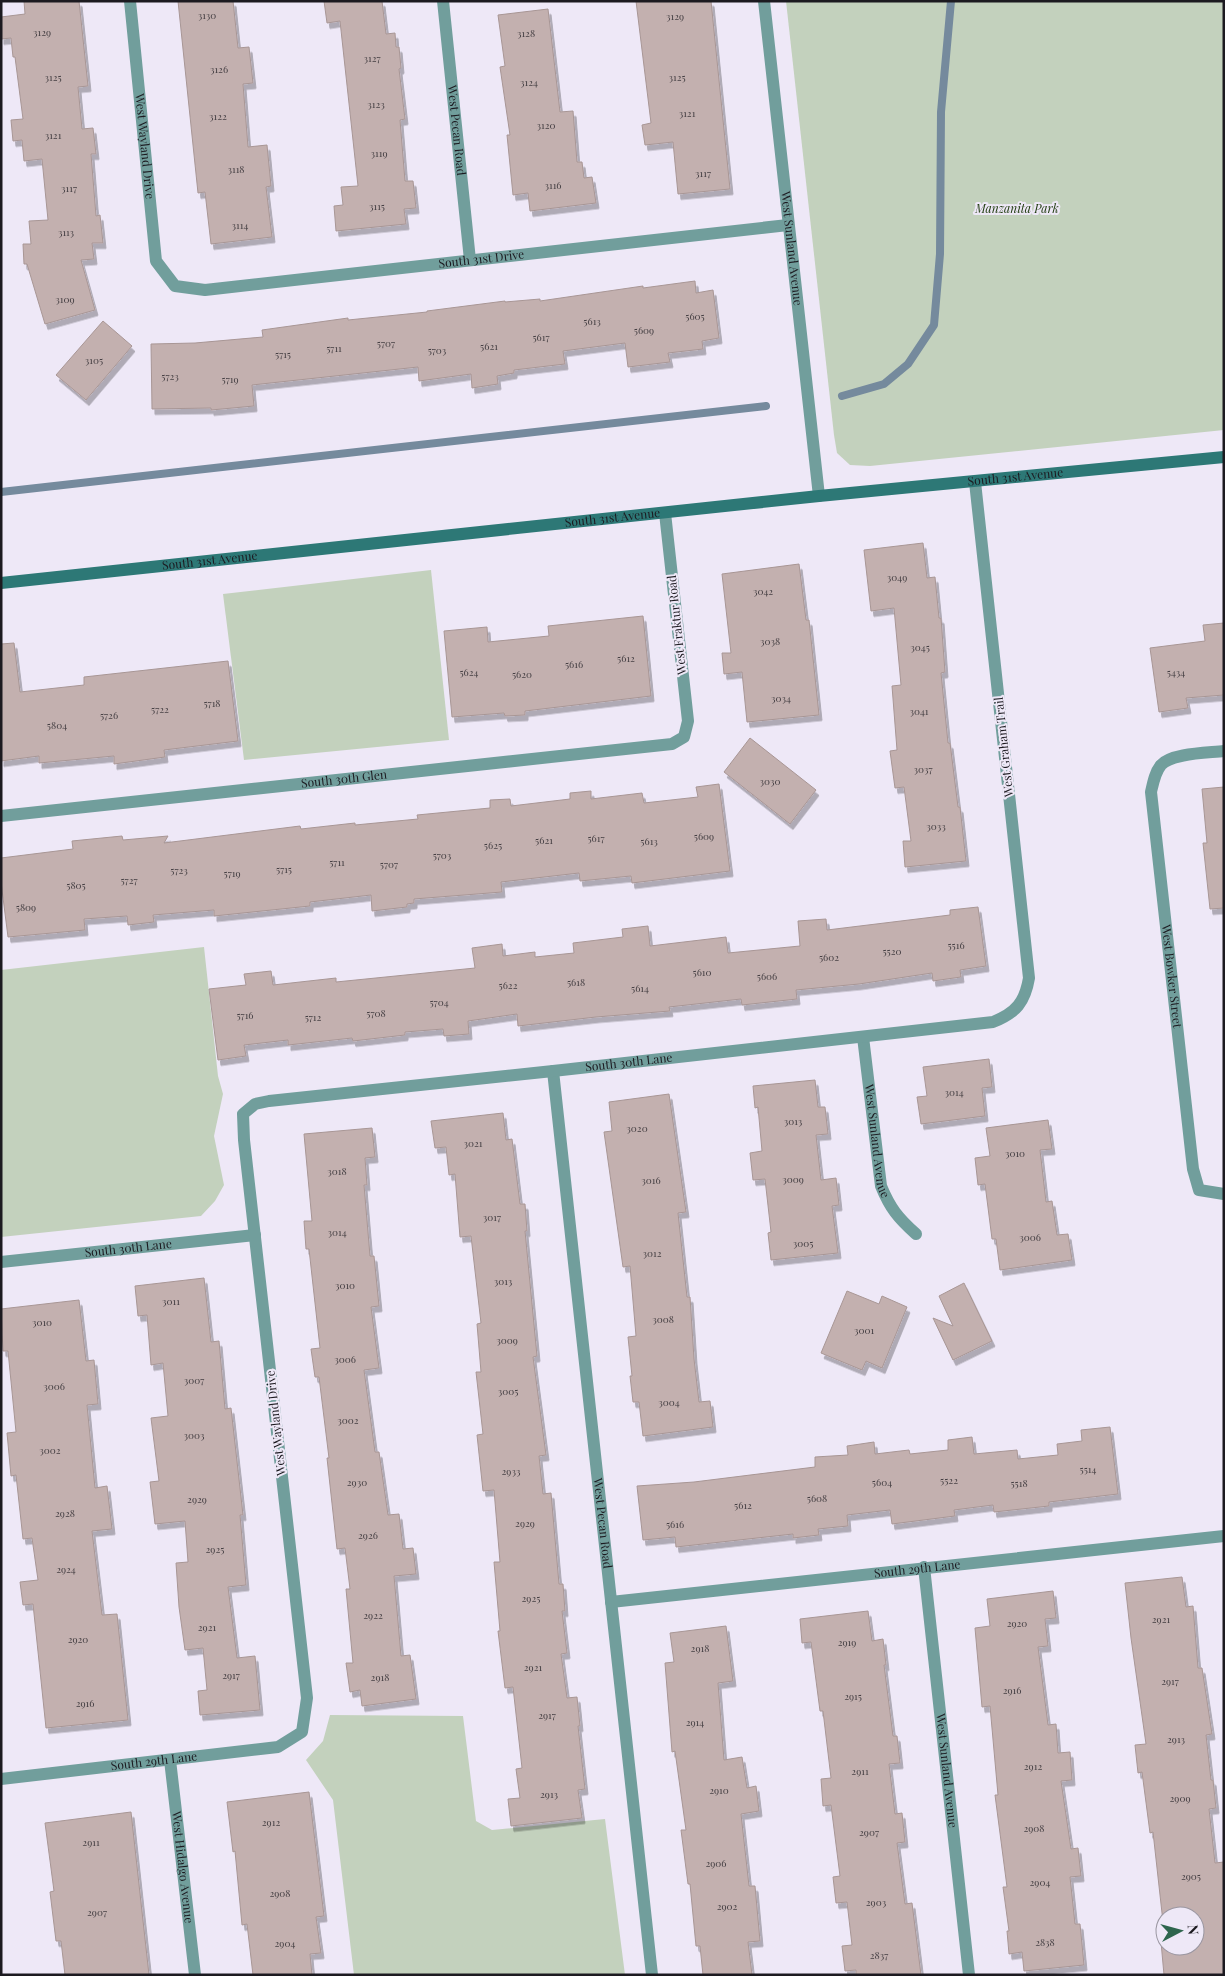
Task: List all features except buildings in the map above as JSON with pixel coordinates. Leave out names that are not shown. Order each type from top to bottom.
[{"type":"street","name":"West Wayland Drive","points":[[130,1],[156,260],[175,286]]},
{"type":"street","name":"West Pecan Road","points":[[443,1],[470,260]]},
{"type":"street","name":"West Sunland Avenue","points":[[764,1],[820,496]]},
{"type":"street","name":"South 31st Drive","points":[[175,286],[205,290],[788,225]]},
{"type":"street","name":"South 31st Avenue","points":[[1,584],[820,496],[1224,456]]},
{"type":"street","name":"West Graham Trail","points":[[975,482],[1029,978],[1027,988],[1016,1010]]},
{"type":"street","name":"West Fraktur Road","points":[[665,513],[688,721],[684,737]]},
{"type":"street","name":"South 30th Glen","points":[[1,816],[672,744],[684,737]]},
{"type":"street","name":"West Bowker Street","points":[[1224,751],[1182,756],[1161,765],[1154,778],[1151,792],[1193,1169],[1199,1190],[1224,1194]]},
{"type":"street","name":"South 30th Lane","points":[[244,1114],[255,1104],[269,1100],[553,1071],[993,1022],[1016,1010]]},
{"type":"street","name":"West Sunland Avenue","points":[[863,1037],[880,1186],[889,1206],[916,1234]]},
{"type":"street","name":"West Pecan Road","points":[[553,1071],[652,1975]]},
{"type":"street","name":"West Wayland Drive","points":[[244,1114],[244,1140],[254,1235],[306,1698],[302,1732]]},
{"type":"street","name":"South 30th Lane","points":[[1,1262],[254,1235]]},
{"type":"street","name":"South 29th Lane","points":[[611,1602],[1224,1536]]},
{"type":"street","name":"West Sunland Avenue","points":[[924,1567],[969,1975]]},
{"type":"street","name":"South 29th Lane","points":[[1,1779],[278,1746],[302,1732]]},
{"type":"street","name":"West Hidalgo Avenue","points":[[170,1760],[195,1975]]},
{"type":"green space","name":"Manzanita Park","points":[[786,1],[1224,1],[1224,430],[870,466],[850,465],[837,453]]},
{"type":"green space","points":[[431,570],[449,740],[244,760],[223,594]]},
{"type":"green space","points":[[204,947],[218,1076],[223,1094],[214,1136],[224,1185],[215,1201],[201,1216],[1,1237],[1,970]]},
{"type":"green space","points":[[330,1715],[463,1716],[476,1821],[492,1830],[605,1819],[625,1975],[354,1975],[333,1800],[306,1760],[323,1741]]},
{"type":"waterway","points":[[842,396],[884,384],[908,364],[934,325],[940,254],[941,112],[951,1]]},
{"type":"waterway","points":[[1,492],[766,406]]}]
